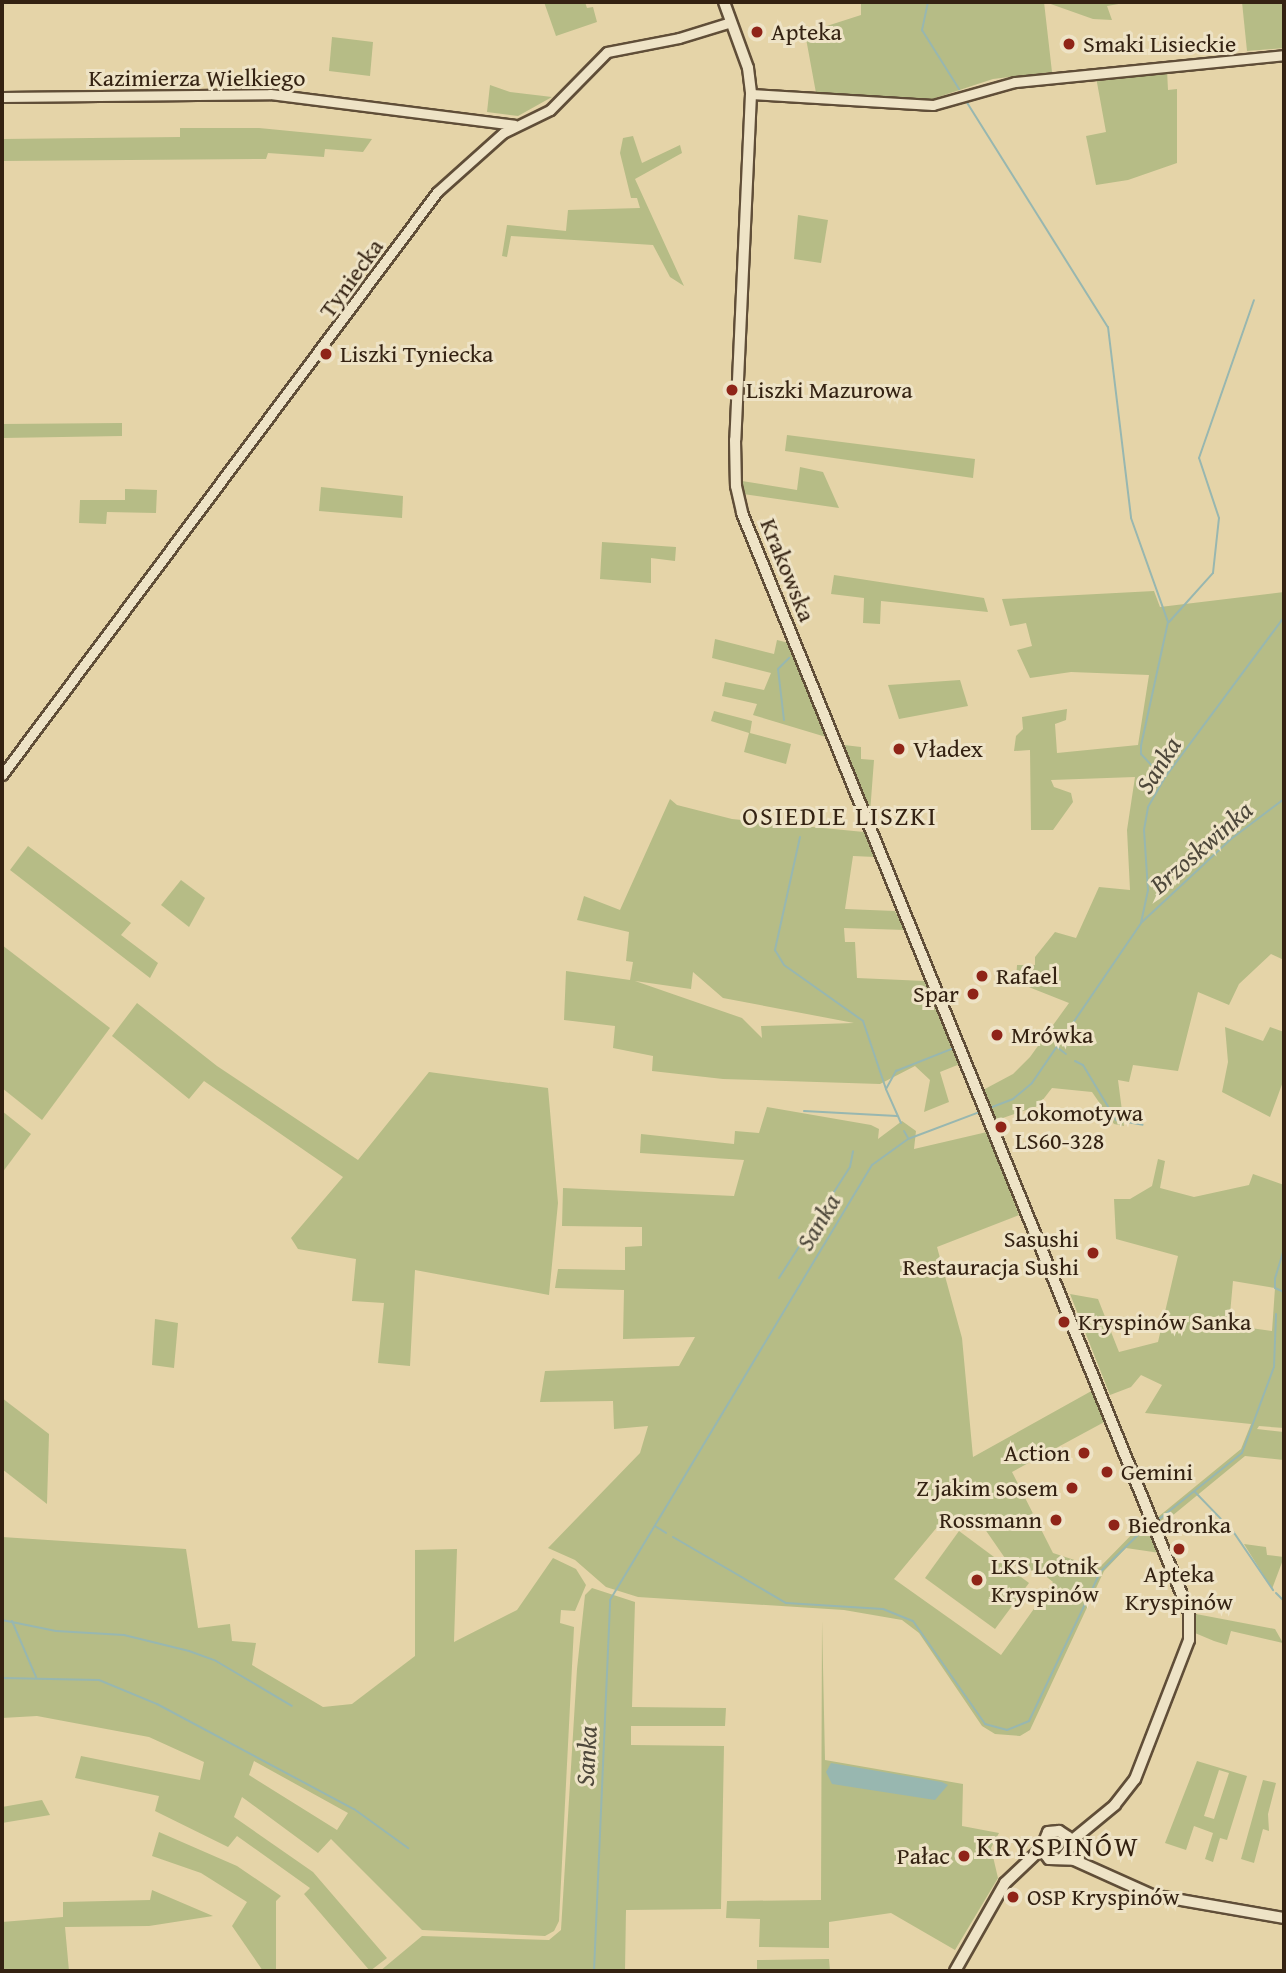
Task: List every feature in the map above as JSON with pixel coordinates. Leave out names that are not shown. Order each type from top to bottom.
[{"type":"main road","name":"Krakowska","points":[[724,2],[748,68],[751,93],[735,440],[738,496],[1188,1608],[1190,1635],[1135,1779],[1115,1805],[1068,1841]]},
{"type":"main road","points":[[955,1971],[999,1891],[1018,1869],[1043,1853],[1048,1832],[1068,1841],[1098,1869]]},
{"type":"main road","points":[[1062,1859],[1068,1841]]},
{"type":"main road","points":[[1043,1853],[1098,1869],[1153,1895],[1284,1918]]},
{"type":"street","name":"Tyniecka","points":[[2,775],[366,292],[421,211],[465,165],[514,125],[550,110],[607,52],[680,38],[730,22]]},
{"type":"street","points":[[751,93],[922,106],[992,86],[1284,55]]},
{"type":"street","name":"Kazimierza Wielkiego","points":[[2,97],[270,94],[514,125]]},
{"type":"green space","points":[[544,2],[585,2],[587,8],[593,7],[597,22],[556,36]]},
{"type":"green space","points":[[861,2],[1044,2],[1052,72],[993,79],[920,103],[816,93],[805,33],[861,15]]},
{"type":"green space","points":[[1045,2],[1130,2],[1107,6],[1112,20],[1093,19]]},
{"type":"green space","points":[[1242,2],[1284,2],[1284,48],[1247,51]]},
{"type":"green space","points":[[332,37],[373,42],[370,76],[329,71]]},
{"type":"green space","points":[[1167,70],[1168,90],[1177,89],[1177,163],[1128,180],[1096,185],[1086,136],[1106,132],[1096,77]]},
{"type":"green space","points":[[490,85],[510,92],[552,97],[518,116],[487,112]]},
{"type":"green space","points":[[180,128],[259,128],[372,139],[363,152],[325,149],[324,157],[268,153],[266,159],[2,161],[2,139],[180,137]]},
{"type":"green space","points":[[633,136],[642,163],[680,145],[682,153],[635,179],[684,286],[670,277],[653,245],[511,236],[507,257],[502,256],[507,225],[566,231],[568,210],[640,208],[637,198],[631,198],[620,153],[623,138]]},
{"type":"green space","points":[[798,215],[828,220],[821,263],[794,259]]},
{"type":"green space","points":[[122,423],[122,436],[2,438],[2,424]]},
{"type":"green space","points":[[787,435],[975,459],[973,478],[785,451]]},
{"type":"green space","points":[[800,467],[823,472],[839,508],[743,494],[742,481],[797,490]]},
{"type":"green space","points":[[321,487],[403,496],[402,518],[319,511]]},
{"type":"green space","points":[[125,489],[157,490],[156,513],[107,512],[106,524],[79,523],[80,500],[125,500]]},
{"type":"green space","points":[[602,542],[676,547],[675,561],[651,558],[651,583],[600,579]]},
{"type":"green space","points":[[834,575],[984,598],[988,612],[881,601],[880,624],[863,623],[864,598],[831,594]]},
{"type":"green space","points":[[1154,591],[1160,607],[1284,592],[1284,960],[1271,954],[1239,984],[1229,1005],[1198,992],[1178,1071],[1133,1065],[1129,1082],[1118,1080],[1124,1126],[1114,1124],[1092,1092],[1052,1088],[1038,1106],[997,1120],[983,1090],[1013,1074],[1030,1057],[1069,1003],[1016,982],[1017,965],[1035,965],[1035,957],[1055,932],[1076,938],[1099,887],[1130,890],[1127,830],[1135,777],[1051,780],[1054,787],[1071,793],[1073,802],[1053,830],[1031,830],[1030,750],[1014,751],[1016,736],[1023,729],[1022,717],[1067,709],[1066,720],[1055,724],[1057,753],[1138,745],[1149,675],[1071,672],[1030,678],[1017,650],[1032,646],[1026,623],[1010,626],[1002,599]]},
{"type":"green space","points":[[715,639],[774,654],[777,640],[789,643],[826,737],[753,715],[757,704],[722,696],[725,682],[764,690],[771,673],[712,658]]},
{"type":"green space","points":[[960,680],[968,706],[899,719],[888,685]]},
{"type":"green space","points":[[714,711],[752,721],[750,733],[791,744],[786,764],[744,752],[749,733],[711,721]]},
{"type":"green space","points":[[844,745],[861,747],[861,759],[874,760],[870,813]]},
{"type":"green space","points":[[670,799],[677,805],[732,819],[864,832],[875,857],[853,856],[845,909],[895,911],[905,930],[844,928],[845,942],[855,942],[857,978],[925,981],[960,1064],[940,1072],[949,1102],[924,1112],[930,1080],[915,1066],[880,1084],[723,1079],[652,1071],[653,1056],[613,1048],[615,1026],[564,1020],[566,971],[630,980],[633,962],[626,961],[629,932],[577,920],[584,896],[620,910]],"holes":[[[693,972],[723,998],[854,1023],[761,1026],[762,1038],[742,1018],[635,981],[691,989]]]},
{"type":"green space","points":[[28,846],[131,923],[121,935],[158,963],[150,978],[10,870]]},
{"type":"green space","points":[[181,880],[205,898],[189,927],[161,905]]},
{"type":"green space","points":[[2,945],[110,1028],[42,1120],[2,1088]]},
{"type":"green space","points":[[137,1003],[217,1066],[358,1160],[429,1072],[548,1088],[558,1203],[549,1295],[415,1270],[410,1366],[378,1363],[384,1303],[352,1301],[356,1259],[298,1249],[291,1238],[343,1177],[204,1081],[189,1099],[112,1036]]},
{"type":"green space","points":[[1225,1027],[1263,1041],[1270,1027],[1284,1032],[1284,1079],[1270,1117],[1222,1092],[1228,1062]]},
{"type":"green space","points":[[767,1107],[871,1125],[879,1129],[878,1139],[902,1121],[916,1131],[914,1149],[987,1132],[1019,1215],[937,1247],[962,1338],[973,1457],[1095,1389],[1108,1420],[1012,1472],[1053,1553],[1099,1568],[1146,1520],[1160,1553],[1126,1548],[1104,1571],[1030,1730],[1020,1736],[995,1734],[982,1726],[919,1633],[902,1620],[844,1610],[638,1597],[606,1587],[575,1560],[548,1548],[640,1453],[648,1426],[614,1429],[613,1401],[540,1402],[545,1371],[679,1366],[695,1337],[623,1339],[624,1290],[555,1288],[558,1269],[625,1270],[625,1247],[642,1246],[642,1227],[562,1226],[563,1188],[734,1196],[744,1160],[640,1153],[641,1134],[734,1144],[735,1131],[759,1133]],"holes":[[[980,1522],[1007,1561],[1025,1571],[1038,1570],[1053,1582],[1001,1655],[894,1579],[938,1526]]]},
{"type":"green space","points":[[2,1111],[31,1134],[2,1173]]},
{"type":"green space","points":[[1158,1159],[1165,1161],[1160,1188],[1194,1197],[1249,1185],[1253,1174],[1284,1185],[1284,1428],[1259,1426],[1257,1429],[1284,1432],[1284,1460],[1245,1456],[1161,1525],[1158,1517],[1241,1449],[1251,1424],[1145,1413],[1162,1385],[1141,1375],[1131,1387],[1110,1395],[1070,1294],[1098,1299],[1119,1352],[1158,1342],[1178,1256],[1116,1239],[1114,1199],[1130,1199],[1152,1186]],"holes":[[[1233,1281],[1275,1288],[1272,1331],[1229,1325]]]},
{"type":"green space","points":[[155,1319],[178,1323],[174,1368],[152,1365]]},
{"type":"green space","points":[[2,1398],[49,1434],[47,1504],[2,1469]]},
{"type":"green space","name":"LKS Lotnik Kryspinów","points":[[959,1531],[1029,1583],[995,1629],[925,1578]]},
{"type":"green space","points":[[2,1537],[186,1549],[198,1628],[230,1624],[232,1641],[256,1643],[252,1665],[323,1707],[352,1704],[415,1656],[415,1550],[457,1549],[454,1642],[517,1610],[553,1558],[576,1569],[586,1585],[575,1611],[561,1610],[560,1623],[574,1627],[559,1921],[554,1931],[545,1936],[422,1930],[331,1839],[318,1853],[242,1797],[234,1817],[313,1872],[387,1958],[370,1971],[304,1894],[310,1888],[237,1836],[228,1847],[155,1811],[159,1796],[75,1778],[81,1756],[200,1780],[204,1762],[149,1737],[37,1716],[2,1718]],"holes":[[[254,1761],[348,1813],[337,1830],[249,1775]]]},
{"type":"green space","points":[[1244,1544],[1266,1547],[1267,1555],[1284,1557],[1272,1589]]},
{"type":"green space","points":[[592,1588],[635,1602],[632,1707],[726,1708],[725,1726],[631,1726],[631,1745],[724,1746],[721,1909],[626,1910],[625,1971],[380,1971],[422,1936],[549,1940],[561,1930],[577,1669],[585,1595]]},
{"type":"green space","points":[[1196,1614],[1275,1629],[1283,1643],[1231,1631],[1227,1645],[1214,1641],[1195,1633]]},
{"type":"green space","points":[[822,1620],[825,1760],[963,1784],[962,1826],[999,1833],[991,1848],[998,1878],[955,1950],[891,1913],[829,1922],[829,1948],[759,1947],[760,1919],[726,1918],[727,1901],[821,1900]]},
{"type":"green space","points":[[1197,1761],[1247,1776],[1227,1840],[1220,1838],[1213,1862],[1205,1859],[1213,1833],[1194,1826],[1186,1850],[1165,1843]],"holes":[[[1219,1770],[1229,1773],[1214,1819],[1204,1816]]]},
{"type":"green space","points":[[1263,1780],[1276,1783],[1268,1814],[1269,1831],[1263,1829],[1254,1863],[1241,1859]]},
{"type":"green space","points":[[42,1800],[50,1815],[2,1823],[2,1807]]},
{"type":"green space","points":[[159,1832],[237,1866],[281,1896],[276,1901],[276,1971],[263,1971],[232,1926],[247,1902],[201,1873],[152,1856]]},
{"type":"green space","points":[[152,1890],[213,1916],[149,1926],[65,1927],[69,1971],[2,1971],[2,1922],[63,1917],[63,1902],[150,1900]]},
{"type":"green space","points":[[829,1959],[830,1971],[757,1971],[757,1960]]},
{"type":"water","points":[[831,1763],[948,1785],[935,1800],[832,1784],[826,1772]]},
{"type":"waterway","points":[[928,2],[922,30],[959,89]]},
{"type":"waterway","points":[[966,101],[1108,327],[1131,518],[1168,622],[1141,746],[1141,754],[1154,768]]},
{"type":"waterway","points":[[1169,622],[1213,573],[1219,518],[1199,458],[1254,300]]},
{"type":"waterway","name":"Sanka","points":[[987,1109],[1013,1099],[1032,1083],[1141,923],[1148,890],[1144,830],[1148,807],[1166,776],[1284,617]]},
{"type":"waterway","points":[[784,720],[778,669],[789,658]]},
{"type":"waterway","name":"Brzoskwinka","points":[[1142,922],[1231,839],[1284,799]]},
{"type":"waterway","points":[[800,837],[775,950],[784,965],[863,1021],[886,1089]]},
{"type":"waterway","points":[[901,1123],[886,1089],[896,1071],[954,1048]]},
{"type":"waterway","points":[[1058,1048],[1066,1054]]},
{"type":"waterway","points":[[1075,1061],[1083,1065],[1116,1120],[1143,1125]]},
{"type":"waterway","points":[[804,1111],[897,1116]]},
{"type":"waterway","name":"Sanka","points":[[594,1971],[610,1600],[872,1165],[908,1139],[982,1111]]},
{"type":"waterway","points":[[904,1131],[908,1138]]},
{"type":"waterway","points":[[779,1278],[850,1167],[853,1151]]},
{"type":"waterway","points":[[1284,1249],[1275,1279],[1275,1288],[1284,1292]]},
{"type":"waterway","points":[[1158,1520],[1242,1453],[1274,1367],[1276,1314]]},
{"type":"waterway","points":[[1195,1492],[1221,1519]]},
{"type":"waterway","points":[[1228,1524],[1273,1590]]},
{"type":"waterway","points":[[655,1526],[666,1533]]},
{"type":"waterway","points":[[673,1537],[786,1603],[883,1609],[913,1621],[985,1724],[1007,1730],[1029,1721],[1101,1571],[1147,1526]]},
{"type":"waterway","points":[[1276,1593],[1284,1601]]},
{"type":"waterway","points":[[2,1620],[56,1631],[124,1635],[189,1651],[216,1661],[292,1706]]},
{"type":"waterway","points":[[12,1621],[36,1677]]},
{"type":"waterway","points":[[2,1678],[99,1680],[157,1704],[354,1809],[408,1848]]},
{"type":"place","name":"Apteka","points":[[757,32]]},
{"type":"place","name":"Smaki Lisieckie","points":[[1069,44]]},
{"type":"place","name":"Liszki Tyniecka","points":[[326,354]]},
{"type":"place","name":"Liszki Mazurowa","points":[[732,390]]},
{"type":"place","name":"Vładex","points":[[899,749]]},
{"type":"place","name":"Rafael","points":[[982,976]]},
{"type":"place","name":"Spar","points":[[973,994]]},
{"type":"place","name":"Mrówka","points":[[997,1035]]},
{"type":"place","name":"Lokomotywa LS60-328","points":[[1001,1127]]},
{"type":"place","name":"Sasushi Restauracja Sushi","points":[[1093,1253]]},
{"type":"place","name":"Kryspinów Sanka","points":[[1064,1322]]},
{"type":"place","name":"Action","points":[[1084,1453]]},
{"type":"place","name":"Gemini","points":[[1107,1472]]},
{"type":"place","name":"Z jakim sosem","points":[[1072,1488]]},
{"type":"place","name":"Rossmann","points":[[1056,1520]]},
{"type":"place","name":"Biedronka","points":[[1114,1525]]},
{"type":"place","name":"Apteka Kryspinów","points":[[1179,1549]]},
{"type":"place","name":"LKS Lotnik Kryspinów","points":[[977,1580]]},
{"type":"place","name":"Pałac","points":[[964,1856]]},
{"type":"place","name":"OSP Kryspinów","points":[[1013,1897]]},
{"type":"district","name":"OSIEDLE LISZKI","points":[[840,816]]},
{"type":"district","name":"KRYSPINÓW","points":[[1058,1846]]}]
